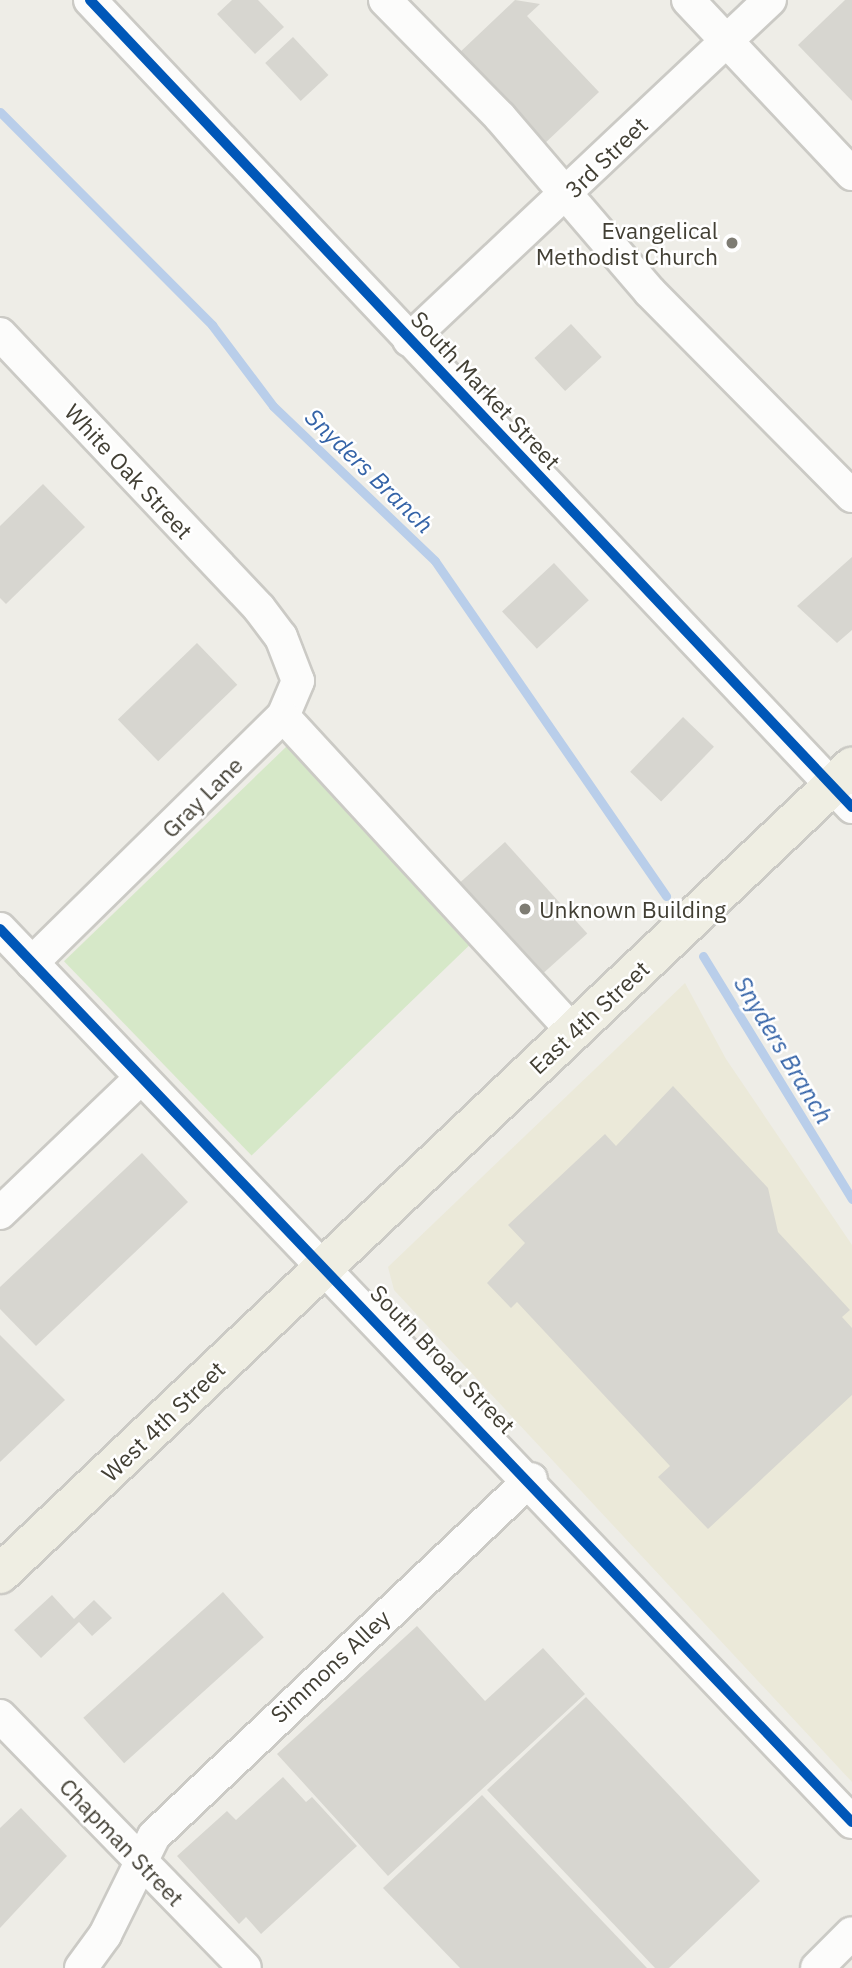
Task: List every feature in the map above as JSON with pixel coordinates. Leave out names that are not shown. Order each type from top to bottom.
[{"type":"main road","name":"East 4th Street","points":[[324,1266],[574,1032],[845,787]]},
{"type":"main road","name":"West 4th Street","points":[[0,1574],[324,1266]]},
{"type":"street","name":"South Market Street","points":[[90,0],[409,340],[845,787]]},
{"type":"street","points":[[386,0],[566,195],[650,292],[852,496]]},
{"type":"street","points":[[688,0],[852,174]]},
{"type":"street","name":"3rd Street","points":[[409,340],[770,0]]},
{"type":"street","name":"White Oak Street","points":[[0,334],[259,608]]},
{"type":"street","name":"Gray Lane","points":[[32,963],[283,716],[294,700],[297,670],[259,608]]},
{"type":"street","points":[[283,716],[574,1032]]},
{"type":"street","name":"South Broad Street","points":[[0,929],[531,1479],[852,1822]]},
{"type":"street","points":[[0,1213],[141,1078]]},
{"type":"street","name":"Simmons Alley","points":[[81,1968],[141,1861],[173,1815],[531,1479]]},
{"type":"street","name":"Chapman Street","points":[[0,1716],[245,1968]]},
{"type":"street","points":[[817,1968],[852,1933]]},
{"type":"shaded area","points":[[685,983],[726,1059],[852,1245],[852,1782],[394,1290],[388,1267]]},
{"type":"green space","points":[[287,746],[475,940],[252,1156],[64,961]]},
{"type":"building","points":[[232,0],[258,0],[284,27],[255,54],[217,14]]},
{"type":"building","points":[[515,0],[540,4],[527,16],[599,92],[543,145],[457,55]]},
{"type":"building","points":[[845,0],[852,0],[852,101],[798,45]]},
{"type":"building","points":[[293,37],[328,75],[301,101],[265,63]]},
{"type":"building","points":[[571,324],[602,357],[565,391],[534,358]]},
{"type":"building","points":[[43,484],[85,527],[6,604],[0,598],[0,526]]},
{"type":"building","points":[[852,557],[852,630],[837,643],[797,606]]},
{"type":"building","points":[[554,563],[589,600],[537,649],[502,611]]},
{"type":"building","points":[[197,643],[237,685],[158,761],[118,719]]},
{"type":"building","points":[[683,717],[714,747],[661,802],[630,772]]},
{"type":"building","name":"Unknown Building","points":[[505,842],[587,933],[541,975],[459,883]]},
{"type":"building","points":[[673,1086],[768,1188],[778,1232],[850,1310],[842,1317],[852,1328],[852,1395],[708,1529],[658,1477],[670,1466],[517,1302],[511,1308],[487,1283],[525,1243],[508,1225],[605,1134],[616,1146]]},
{"type":"building","points":[[142,1153],[188,1202],[36,1346],[0,1309],[0,1287]]},
{"type":"building","points":[[0,1335],[65,1400],[0,1462]]},
{"type":"building","points":[[223,1592],[264,1637],[124,1763],[83,1718]]},
{"type":"building","points":[[52,1595],[74,1619],[94,1600],[112,1618],[92,1636],[79,1622],[41,1658],[14,1630]]},
{"type":"building","points":[[417,1626],[485,1701],[543,1648],[585,1694],[388,1876],[277,1754]]},
{"type":"building","points":[[586,1697],[760,1881],[669,1968],[655,1968],[487,1790]]},
{"type":"building","points":[[283,1777],[306,1802],[312,1797],[357,1846],[261,1934],[246,1917],[239,1924],[177,1856],[227,1811],[236,1820]]},
{"type":"building","points":[[482,1795],[647,1968],[460,1968],[383,1888]]},
{"type":"building","points":[[21,1808],[67,1856],[0,1928],[0,1828]]},
{"type":"waterway","name":"Snyders Branch","points":[[0,112],[212,325],[273,406],[435,561],[666,896]]},
{"type":"waterway","name":"Snyders Branch","points":[[703,956],[852,1199]]},
{"type":"cycle path","points":[[90,0],[852,807]]},
{"type":"cycle path","points":[[0,929],[852,1822]]},
{"type":"place","name":"Evangelical Methodist Church","points":[[732,243]]},
{"type":"place","name":"Unknown Building","points":[[525,909]]}]
